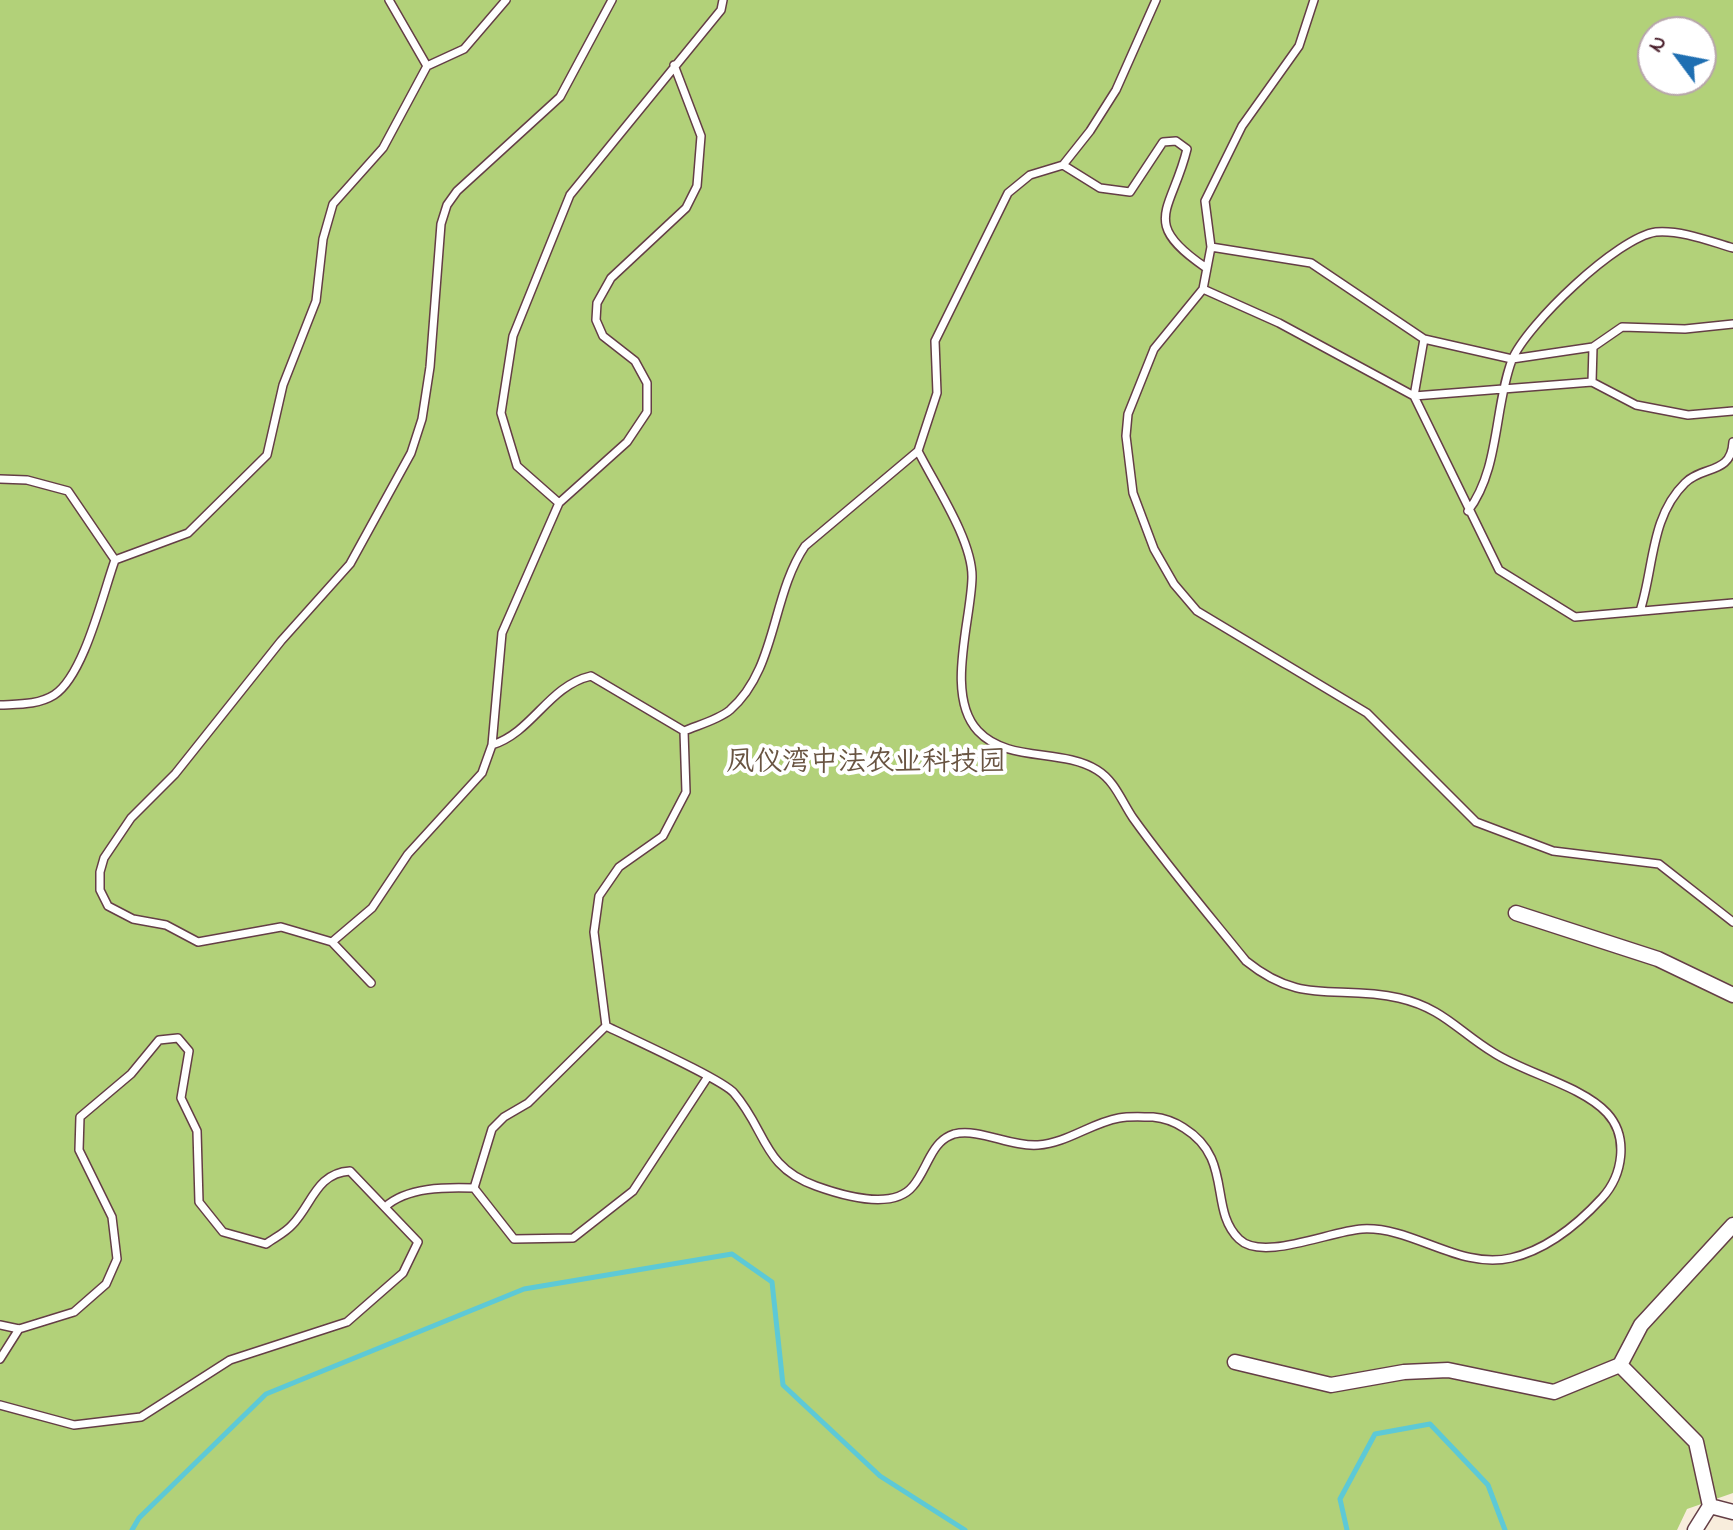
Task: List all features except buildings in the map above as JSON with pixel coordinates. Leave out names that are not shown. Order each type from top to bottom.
[{"type":"street","points":[[1516,913],[1658,959],[1733,995]]},
{"type":"street","points":[[1235,1362],[1331,1385],[1404,1372],[1448,1370],[1554,1392],[1620,1365],[1641,1325],[1733,1225]]},
{"type":"street","points":[[1620,1365],[1696,1442],[1710,1506],[1695,1530]]},
{"type":"street","points":[[1710,1506],[1733,1512]]},
{"type":"lane","points":[[389,0],[427,66]]},
{"type":"lane","points":[[115,560],[188,533],[267,455],[283,385],[316,301],[323,239],[333,204],[383,148],[427,66],[464,49],[506,0]]},
{"type":"lane","points":[[371,983],[332,942],[281,927],[198,942],[166,925],[133,919],[108,906],[100,890],[100,872],[104,858],[131,818],[175,774],[281,641],[350,564],[411,453],[422,419],[430,367],[441,224],[447,205],[457,191],[560,97],[612,0]]},
{"type":"lane","points":[[559,503],[517,466],[501,413],[513,336],[570,195],[721,10],[723,0]]},
{"type":"lane","points":[[684,731],[728,711],[754,682],[792,566],[805,546],[918,451],[937,393],[935,341],[1008,193],[1030,175],[1063,165],[1116,90],[1156,0]]},
{"type":"lane","points":[[1314,0],[1299,46],[1242,126],[1205,201],[1211,247],[1203,289],[1154,349],[1127,425],[1133,493],[1154,549],[1174,584],[1197,611],[1367,713],[1476,822],[1553,851],[1659,864],[1733,922]]},
{"type":"lane","points":[[332,942],[372,908],[408,854],[482,773],[492,745],[502,633],[559,503],[627,442],[647,412],[647,383],[635,361],[603,336],[596,320],[597,303],[611,278],[686,208],[697,186],[701,136],[674,65]]},
{"type":"lane","points":[[1063,165],[1100,188],[1130,192],[1163,142],[1176,141],[1187,149],[1164,216],[1170,240],[1205,267]]},
{"type":"lane","points":[[1468,511],[1476,500],[1490,456],[1512,359],[1531,327],[1629,243],[1654,232],[1687,234],[1733,248]]},
{"type":"lane","points":[[1211,247],[1311,263],[1424,339],[1512,359],[1593,347],[1622,327],[1685,329],[1733,324]]},
{"type":"lane","points":[[1203,289],[1279,323],[1414,396],[1592,382],[1636,405],[1688,415],[1733,411]]},
{"type":"lane","points":[[1424,339],[1414,396],[1499,570],[1575,617],[1733,603]]},
{"type":"lane","points":[[1592,382],[1593,347]]},
{"type":"lane","points":[[1640,611],[1650,582],[1653,544],[1668,508],[1686,482],[1724,464],[1732,455],[1733,442]]},
{"type":"lane","points":[[606,1026],[733,1090],[781,1169],[817,1186],[879,1200],[898,1197],[912,1189],[937,1143],[953,1134],[970,1134],[1006,1143],[1037,1146],[1118,1118],[1158,1117],[1175,1122],[1195,1135],[1209,1151],[1228,1222],[1241,1241],[1267,1249],[1365,1228],[1414,1239],[1468,1259],[1506,1259],[1531,1252],[1581,1221],[1609,1191],[1619,1170],[1621,1139],[1607,1112],[1567,1088],[1493,1053],[1449,1017],[1399,998],[1302,992],[1269,980],[1246,961],[1098,770],[1066,758],[1008,750],[978,731],[964,704],[961,676],[972,577],[971,557],[918,451]]},
{"type":"lane","points":[[0,479],[27,480],[68,491],[115,560]]},
{"type":"lane","points":[[0,705],[36,703],[63,687],[81,657],[115,560]]},
{"type":"lane","points":[[492,745],[512,739],[558,691],[573,680],[591,676],[684,731]]},
{"type":"lane","points":[[606,1026],[594,932],[599,896],[619,867],[663,836],[686,792],[684,731]]},
{"type":"lane","points":[[474,1188],[492,1129],[504,1117],[528,1103],[606,1026]]},
{"type":"lane","points":[[0,1325],[19,1329],[74,1312],[106,1284],[117,1259],[112,1217],[79,1150],[80,1117],[131,1074],[159,1040],[178,1038],[189,1051],[181,1098],[197,1131],[199,1202],[223,1232],[266,1244],[292,1225],[318,1185],[339,1172],[350,1171],[418,1242],[403,1273],[347,1322],[230,1360],[141,1417],[74,1425],[0,1405]]},
{"type":"lane","points":[[474,1188],[514,1239],[573,1238],[633,1191],[707,1078]]},
{"type":"lane","points":[[385,1207],[392,1201],[439,1187],[474,1188]]},
{"type":"lane","points":[[0,1359],[19,1329]]},
{"type":"green space","name":"凤仪湾中法农业科技园","points":[[0,0],[1733,0],[1733,1493],[1687,1509],[1677,1530],[0,1530]]},
{"type":"waterway","points":[[132,1530],[139,1518],[266,1394],[524,1289],[732,1254],[772,1282],[783,1385],[880,1476],[965,1530]]},
{"type":"waterway","points":[[1347,1530],[1340,1499],[1375,1434],[1430,1424],[1488,1485],[1505,1530]]}]
